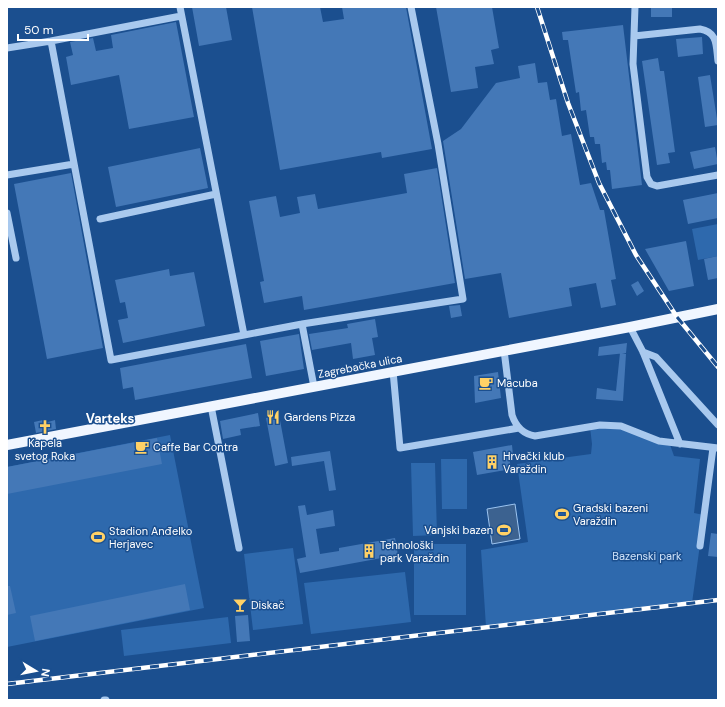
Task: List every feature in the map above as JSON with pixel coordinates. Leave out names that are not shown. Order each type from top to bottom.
[{"type":"main road","name":"Zagrebačka ulica","points":[[7,445],[718,309]]},
{"type":"street","points":[[180,7],[244,335]]},
{"type":"street","points":[[51,41],[111,360],[302,324],[463,298],[438,144],[410,7]]},
{"type":"street","points":[[635,7],[633,64],[647,177],[651,184],[657,186],[718,175]]},
{"type":"street","points":[[7,48],[181,16]]},
{"type":"street","points":[[634,36],[700,29],[707,30],[714,35],[718,61]]},
{"type":"street","points":[[7,175],[74,164]]},
{"type":"street","points":[[100,219],[216,194]]},
{"type":"street","points":[[7,213],[16,258]]},
{"type":"street","points":[[302,324],[314,387]]},
{"type":"street","points":[[630,327],[643,352],[680,444]]},
{"type":"street","points":[[504,350],[514,422],[519,428],[529,435],[535,436],[600,425],[621,426],[660,441],[715,448],[700,546]]},
{"type":"street","points":[[643,352],[656,357],[718,424]]},
{"type":"street","points":[[393,371],[400,448],[519,428]]},
{"type":"street","points":[[211,406],[239,548]]},
{"type":"green space","points":[[718,224],[718,256],[698,260],[692,229]]},
{"type":"green space","name":"Bazenski park","points":[[621,426],[669,442],[674,456],[700,459],[694,513],[704,515],[692,603],[486,627],[481,550],[528,542],[517,464],[591,454],[592,444],[590,427]]},
{"type":"green space","name":"Stadion Anđelko Herjavec","points":[[170,435],[204,608],[7,647],[7,467]]},
{"type":"green space","points":[[441,459],[467,459],[467,509],[442,509]]},
{"type":"green space","points":[[411,463],[435,463],[437,535],[413,536]]},
{"type":"green space","points":[[414,544],[466,544],[466,615],[414,615]]},
{"type":"green space","points":[[293,548],[303,624],[253,630],[244,554]]},
{"type":"green space","points":[[405,572],[411,622],[311,634],[304,583]]},
{"type":"green space","points":[[228,617],[231,643],[124,656],[121,630]]},
{"type":"shaded area","name":"Vanjski bazen","points":[[515,504],[520,539],[492,544],[487,509]]},
{"type":"building","points":[[192,7],[226,7],[232,40],[199,46]]},
{"type":"building","points":[[252,7],[320,7],[323,22],[344,19],[342,7],[406,7],[432,149],[382,158],[381,152],[280,170]]},
{"type":"building","points":[[436,7],[492,7],[499,48],[491,50],[494,64],[475,67],[478,88],[451,92]]},
{"type":"building","points":[[651,7],[672,7],[672,17],[651,17]]},
{"type":"building","points":[[176,22],[194,117],[129,129],[119,75],[71,85],[66,57],[73,55],[70,42],[93,38],[96,51],[113,48],[111,35]]},
{"type":"building","points":[[623,25],[642,185],[612,189],[610,170],[607,170],[606,162],[602,163],[600,144],[595,144],[594,137],[590,137],[586,110],[581,111],[579,92],[576,93],[568,40],[563,40],[562,32]]},
{"type":"building","points":[[702,37],[703,54],[678,57],[676,39]]},
{"type":"building","points":[[658,58],[660,71],[664,71],[675,152],[668,153],[670,163],[657,165],[642,61]]},
{"type":"building","points":[[535,63],[538,83],[547,82],[550,100],[556,99],[562,136],[571,134],[580,185],[591,183],[600,210],[604,210],[616,279],[611,280],[616,305],[601,308],[596,283],[569,288],[572,306],[509,318],[501,273],[465,279],[443,141],[461,129],[496,83],[520,78],[518,66]]},
{"type":"building","points":[[710,75],[718,125],[705,127],[698,77]]},
{"type":"building","points":[[715,147],[718,164],[694,169],[690,152]]},
{"type":"building","points":[[200,148],[208,188],[116,207],[108,167]]},
{"type":"building","points":[[437,168],[455,283],[304,310],[302,296],[264,303],[260,282],[264,281],[249,201],[276,196],[280,217],[300,213],[297,197],[315,194],[318,209],[407,193],[404,174]]},
{"type":"building","points":[[71,173],[103,348],[47,359],[14,184]]},
{"type":"building","points":[[718,193],[718,218],[688,224],[683,200]]},
{"type":"building","points":[[686,241],[694,286],[669,291],[645,249]]},
{"type":"building","points":[[718,256],[718,278],[708,280],[704,259]]},
{"type":"building","points":[[169,269],[170,276],[194,272],[205,326],[123,343],[118,320],[128,318],[125,302],[120,303],[115,280]]},
{"type":"building","points":[[638,281],[644,291],[637,296],[631,285]]},
{"type":"building","points":[[460,305],[462,316],[451,318],[449,306]]},
{"type":"building","points":[[375,319],[378,337],[372,338],[375,355],[353,359],[351,343],[312,350],[309,334],[348,328],[347,324]]},
{"type":"building","points":[[299,334],[304,369],[266,376],[260,341]]},
{"type":"building","points":[[627,343],[626,353],[598,356],[599,347]]},
{"type":"building","points":[[246,344],[252,378],[135,400],[133,387],[123,389],[120,368]]},
{"type":"building","points":[[620,353],[626,354],[623,401],[596,399],[597,388],[616,391]]},
{"type":"building","points":[[498,372],[501,398],[475,403],[474,376]]},
{"type":"building","points":[[258,413],[260,426],[240,429],[241,435],[223,439],[220,421]]},
{"type":"building","points":[[279,415],[288,463],[275,466],[266,418]]},
{"type":"building","name":"Kapela svetog Roka","points":[[43,420],[48,422],[55,420],[56,429],[36,433],[34,422]]},
{"type":"building","points":[[157,438],[162,464],[7,494],[7,467]]},
{"type":"building","name":"Hrvački klub Varaždin","points":[[512,445],[513,455],[509,456],[511,469],[477,475],[473,452]]},
{"type":"building","points":[[330,451],[336,490],[329,491],[324,461],[292,466],[291,457]]},
{"type":"building","points":[[305,505],[307,515],[333,510],[335,526],[316,529],[320,554],[339,551],[339,548],[395,538],[398,555],[300,573],[297,559],[306,557],[298,506]]},
{"type":"building","points":[[711,533],[718,534],[718,557],[708,556]]},
{"type":"building","points":[[185,584],[190,610],[35,641],[30,616]]},
{"type":"building","points":[[7,586],[10,586],[16,613],[7,615]]},
{"type":"building","points":[[248,615],[250,641],[237,642],[235,616]]},
{"type":"railway","points":[[537,7],[568,103],[599,183],[636,255],[677,317],[718,367]]},
{"type":"railway","points":[[7,684],[718,600]]},
{"type":"place","name":"Macuba","points":[[486,383]]},
{"type":"place","name":"Gardens Pizza","points":[[273,417]]},
{"type":"place","name":"Kapela svetog Roka","points":[[45,427]]},
{"type":"place","name":"Caffe Bar Contra","points":[[142,447]]},
{"type":"place","name":"Hrvački klub Varaždin","points":[[492,462]]},
{"type":"place","name":"Gradski bazeni Varaždin","points":[[562,514]]},
{"type":"place","name":"Vanjski bazen","points":[[504,530]]},
{"type":"place","name":"Stadion Anđelko Herjavec","points":[[98,537]]},
{"type":"place","name":"Tehnološki park Varaždin","points":[[369,551]]},
{"type":"place","name":"Diskač","points":[[240,605]]},
{"type":"district","name":"Varteks","points":[[110,418]]}]
